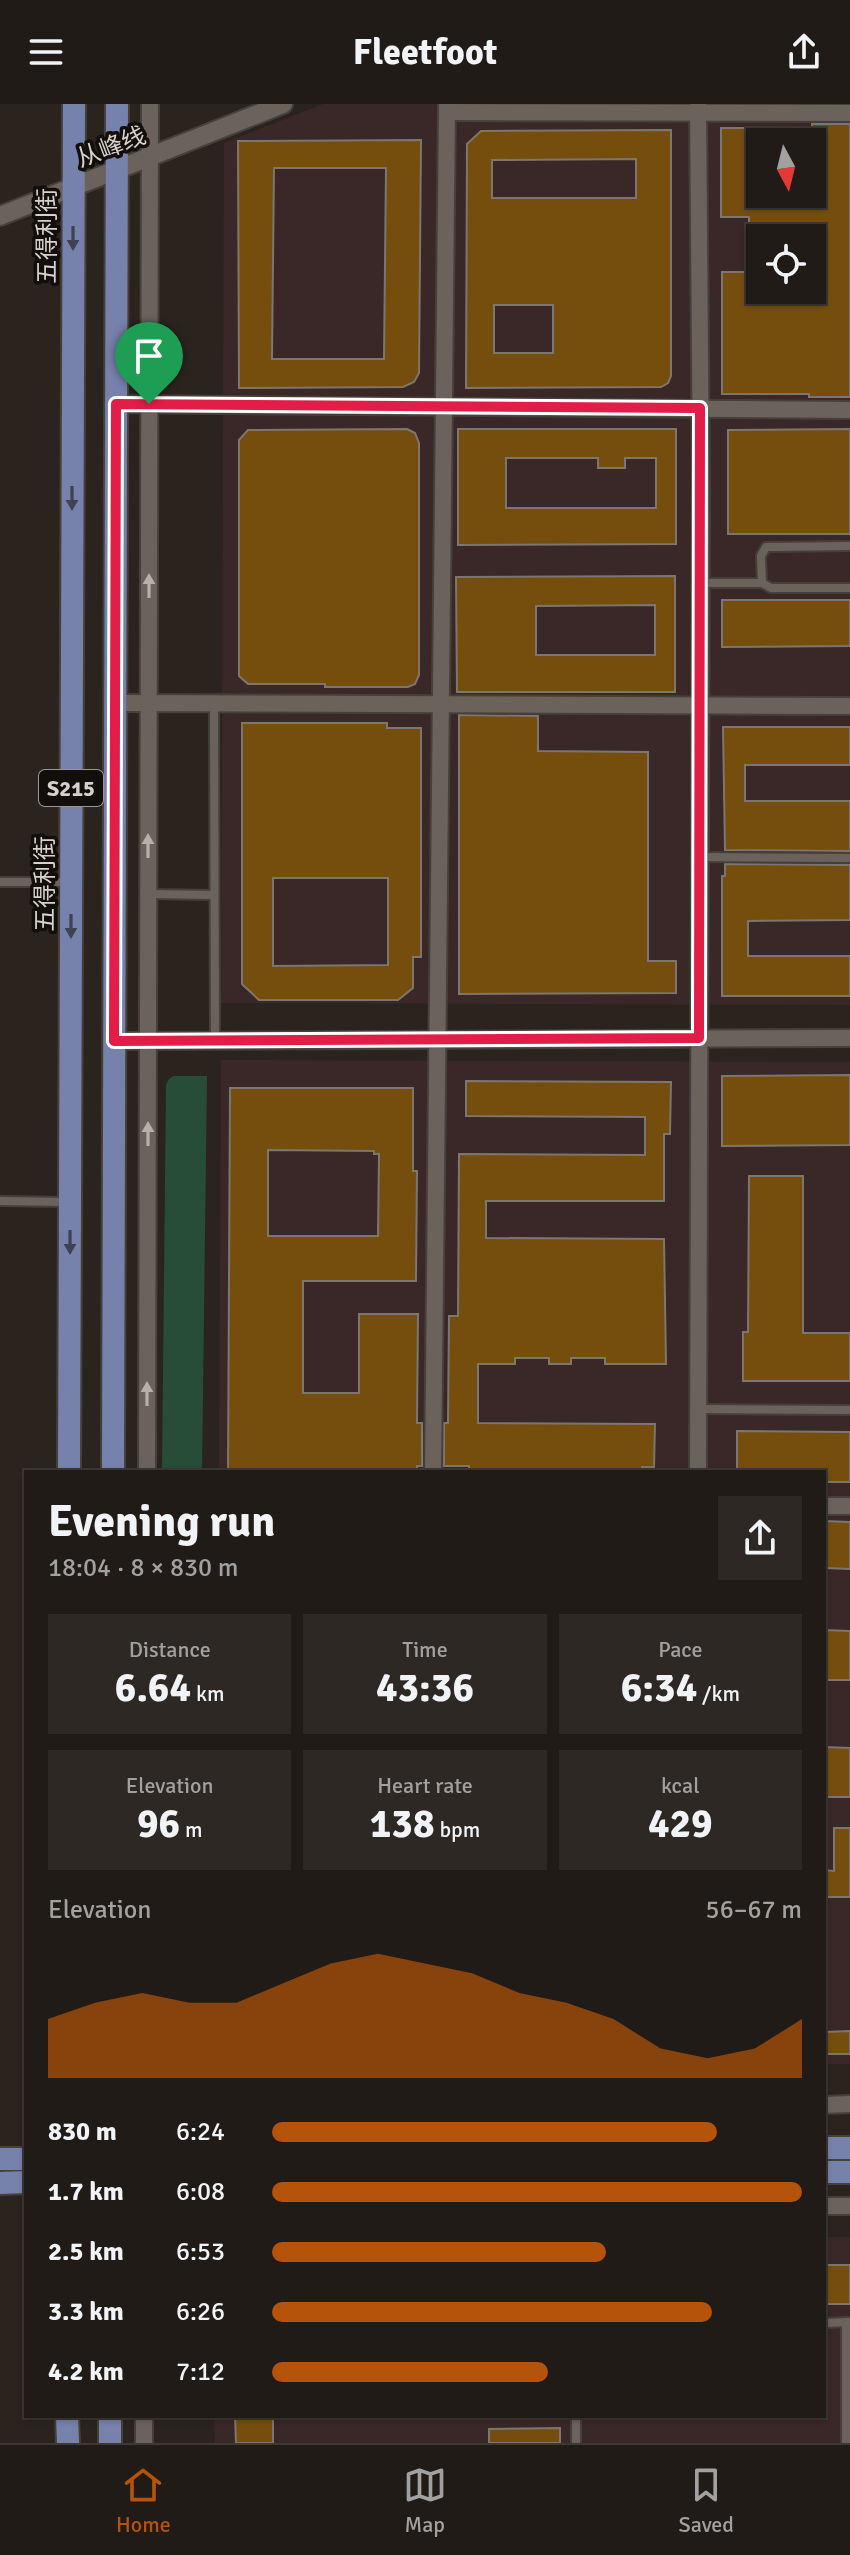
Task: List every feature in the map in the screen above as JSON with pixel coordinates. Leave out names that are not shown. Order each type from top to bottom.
[{"type":"main road","name":"五得利街","points":[[69,1470],[74,104]]},
{"type":"main road","name":"S215","points":[[113,1470],[117,104]]},
{"type":"main road","points":[[826,2148],[850,2148]]},
{"type":"main road","points":[[0,2159],[24,2159]]},
{"type":"main road","points":[[826,2172],[850,2172]]},
{"type":"main road","points":[[0,2183],[24,2182]]},
{"type":"main road","points":[[67,2418],[68,2443]]},
{"type":"main road","points":[[110,2418],[110,2443]]},
{"type":"street","points":[[147,1470],[150,104]]},
{"type":"street","name":"从峰线","points":[[0,216],[283,104]]},
{"type":"street","points":[[433,1470],[447,108],[698,108],[850,113]]},
{"type":"street","points":[[698,108],[698,1470]]},
{"type":"street","points":[[116,404],[850,410]]},
{"type":"street","points":[[115,703],[850,706]]},
{"type":"street","points":[[114,1041],[850,1038]]},
{"type":"street","points":[[826,1506],[850,1506]]},
{"type":"street","points":[[826,2105],[850,2104]]},
{"type":"street","points":[[826,2206],[850,2206]]},
{"type":"street","points":[[144,2418],[144,2443]]},
{"type":"lane","points":[[762,583],[761,556],[766,547],[850,546]]},
{"type":"lane","points":[[700,583],[762,583],[771,588],[850,588]]},
{"type":"lane","points":[[214,704],[215,1041]]},
{"type":"lane","points":[[699,857],[850,858]]},
{"type":"lane","points":[[0,882],[71,882]]},
{"type":"lane","points":[[148,894],[214,895]]},
{"type":"lane","points":[[0,1201],[70,1202]]},
{"type":"lane","points":[[698,1409],[850,1410]]},
{"type":"lane","points":[[826,2323],[848,2322],[846,2443]]},
{"type":"lane","points":[[576,2418],[576,2443]]},
{"type":"shaded area","points":[[323,104],[850,104],[850,1005],[221,1003],[224,143]]},
{"type":"shaded area","points":[[221,1060],[850,1062],[850,2064],[826,2064],[826,1470],[219,1470]]},
{"type":"shaded area","points":[[826,2237],[850,2237],[850,2443],[215,2443],[214,2418],[826,2418]]},
{"type":"green space","points":[[174,1076],[207,1076],[202,1470],[162,1470],[166,1085]]},
{"type":"building","points":[[812,124],[850,124],[850,397],[722,394],[722,272],[746,272],[746,304],[826,304],[826,224],[749,224],[749,217],[721,217],[721,128],[746,128],[746,208],[826,208],[826,128],[812,128]]},
{"type":"building","points":[[671,130],[671,376],[668,383],[661,387],[466,388],[467,144],[481,131]],"holes":[[[636,159],[636,198],[492,198],[492,160]],[[494,305],[553,305],[553,353],[494,353]]]},
{"type":"building","points":[[421,140],[419,373],[414,382],[403,387],[239,388],[238,141]],"holes":[[[274,168],[386,168],[384,359],[272,359]]]},
{"type":"building","points":[[407,429],[415,433],[419,443],[419,675],[415,684],[408,687],[325,687],[325,684],[248,684],[239,676],[239,440],[248,430]]},
{"type":"building","points":[[458,429],[676,429],[676,544],[458,545]],"holes":[[[506,458],[598,458],[598,468],[625,468],[625,458],[656,458],[656,508],[506,508]]]},
{"type":"building","points":[[850,429],[850,534],[728,534],[728,430]]},
{"type":"building","points":[[675,576],[675,692],[457,692],[456,577]],"holes":[[[655,605],[655,655],[536,655],[536,606]]]},
{"type":"building","points":[[722,600],[850,600],[850,646],[722,647]]},
{"type":"building","points":[[459,715],[538,716],[538,751],[648,752],[648,961],[676,961],[676,993],[459,994]]},
{"type":"building","points":[[242,723],[387,723],[387,728],[421,728],[421,957],[413,957],[413,988],[398,1000],[259,1000],[242,984]],"holes":[[[273,878],[388,878],[388,965],[273,966]]]},
{"type":"building","points":[[723,727],[850,727],[850,765],[745,765],[745,801],[850,801],[850,851],[725,850]]},
{"type":"building","points":[[725,864],[850,865],[850,920],[748,921],[748,956],[850,956],[850,996],[722,996],[722,876],[725,876]]},
{"type":"building","points":[[850,1075],[850,1145],[722,1146],[722,1076]]},
{"type":"building","points":[[466,1081],[671,1082],[670,1134],[664,1134],[664,1201],[486,1201],[486,1238],[664,1239],[666,1364],[605,1364],[605,1358],[571,1358],[571,1364],[549,1364],[549,1358],[515,1358],[515,1364],[478,1364],[478,1423],[655,1424],[654,1467],[642,1467],[642,1470],[469,1470],[469,1466],[444,1466],[444,1423],[448,1423],[449,1316],[458,1316],[459,1154],[645,1155],[645,1117],[466,1116]]},
{"type":"building","points":[[230,1088],[413,1088],[413,1171],[417,1171],[416,1281],[303,1281],[303,1393],[359,1393],[359,1314],[418,1314],[417,1423],[422,1423],[422,1466],[417,1466],[417,1470],[228,1470]],"holes":[[[268,1150],[374,1151],[374,1154],[379,1154],[378,1236],[268,1236]]]},
{"type":"building","points":[[749,1176],[803,1176],[803,1333],[850,1333],[850,1381],[743,1381],[743,1332],[748,1332]]},
{"type":"building","points":[[737,1431],[850,1432],[850,1482],[826,1482],[826,1470],[737,1470]]},
{"type":"building","points":[[826,1521],[850,1522],[850,1569],[826,1568]]},
{"type":"building","points":[[826,1630],[850,1631],[850,1680],[826,1680]]},
{"type":"building","points":[[826,1747],[850,1748],[850,1797],[826,1797]]},
{"type":"building","points":[[834,1828],[850,1828],[850,1897],[826,1897],[826,1870],[834,1871]]},
{"type":"building","points":[[850,2031],[850,2054],[826,2054],[826,2032]]},
{"type":"building","points":[[826,2265],[850,2265],[850,2304],[826,2304]]},
{"type":"building","points":[[235,2418],[273,2418],[273,2443],[236,2443]]},
{"type":"building","points":[[560,2428],[560,2443],[489,2443],[489,2429]]},
{"type":"route","points":[[116,404],[149,404],[700,408],[699,1038],[114,1041],[116,404]]}]
